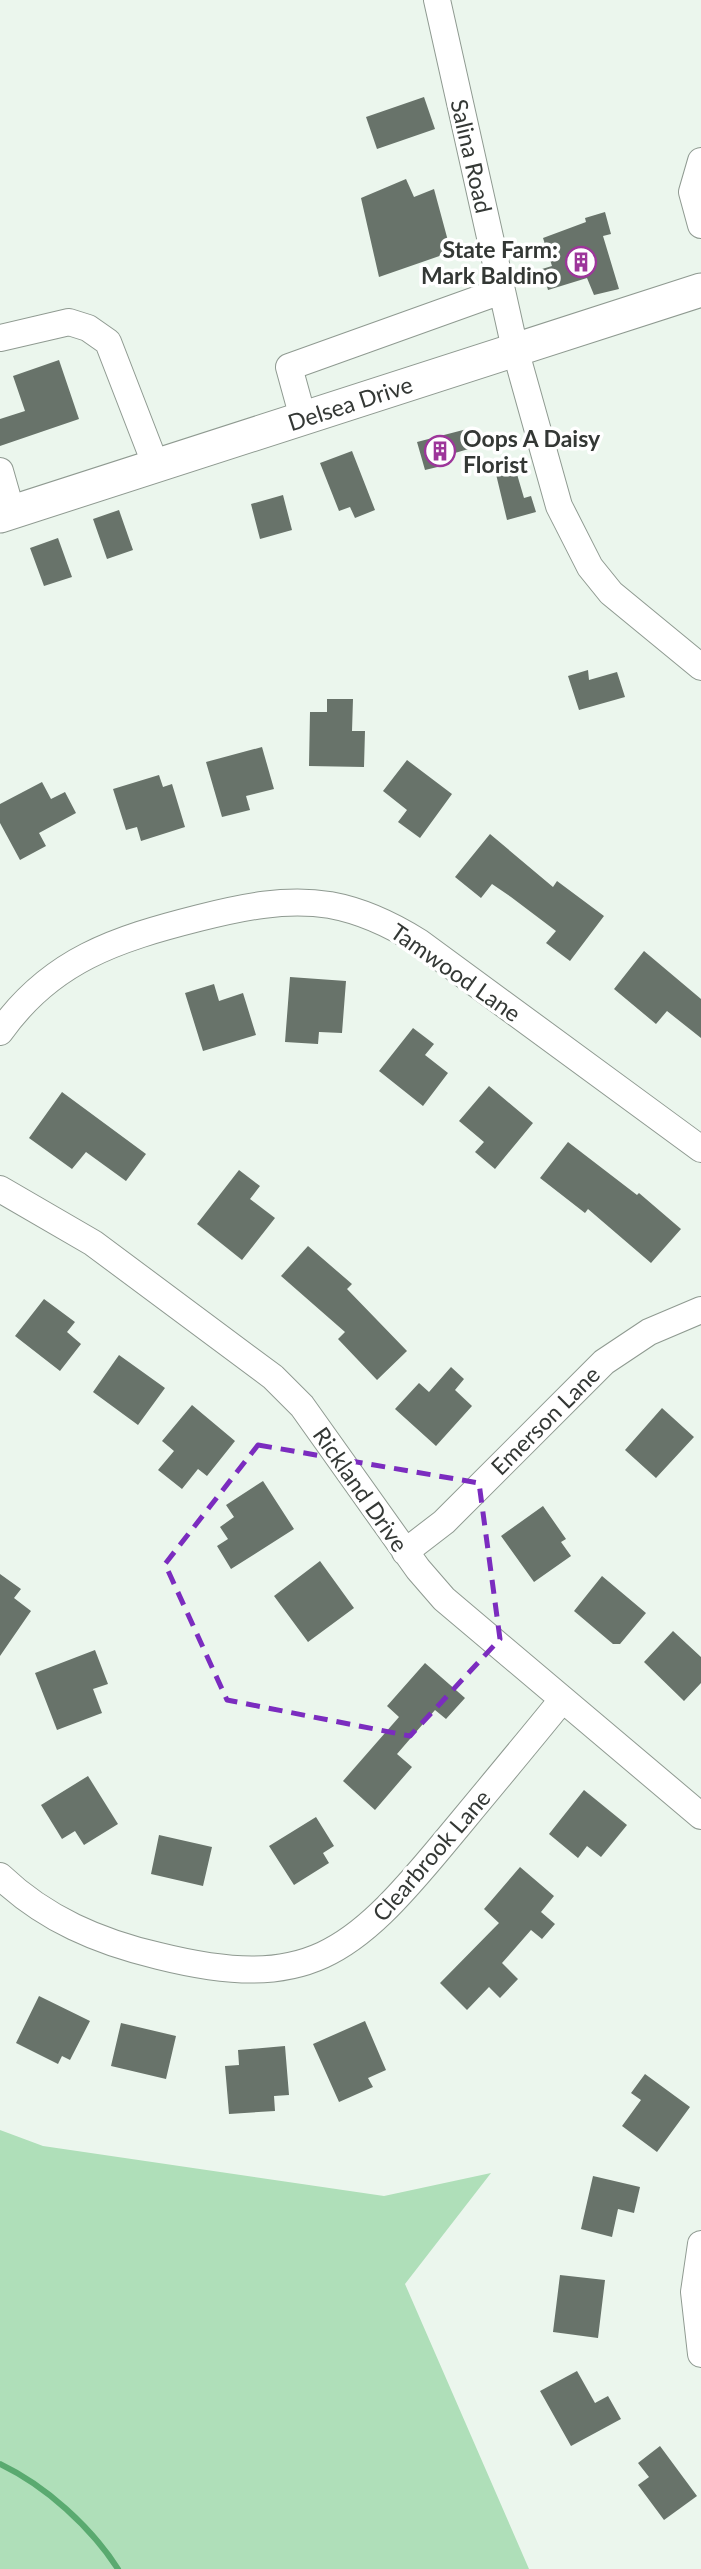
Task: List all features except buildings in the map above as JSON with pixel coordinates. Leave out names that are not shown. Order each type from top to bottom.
[{"type":"main road","name":"Delsea Drive","points":[[6,514],[514,349],[700,292]]},
{"type":"street","name":"Salina Road","points":[[437,0],[514,349],[542,455],[574,539],[611,593],[701,667]]},
{"type":"street","points":[[701,161],[692,192],[701,225]]},
{"type":"street","points":[[303,418],[289,368],[501,290]]},
{"type":"street","points":[[0,338],[69,322],[88,328],[108,342],[156,466]]},
{"type":"street","points":[[0,471],[6,514]]},
{"type":"street","name":"Tamwood Lane","points":[[0,1032],[18,1009],[55,974],[115,941],[247,907],[288,902],[330,905],[387,923],[419,942],[701,1149]]},
{"type":"street","name":"Rickland Drive","points":[[0,1189],[93,1243],[273,1377],[308,1414],[405,1552],[453,1607],[701,1816]]},
{"type":"street","name":"Emerson Lane","points":[[405,1552],[444,1522],[604,1362],[649,1332],[701,1310]]},
{"type":"street","name":"Clearbrook Lane","points":[[0,1876],[53,1917],[128,1949],[231,1970],[260,1971],[305,1962],[352,1940],[390,1908],[562,1700]]},
{"type":"street","points":[[701,2244],[694,2292],[701,2354]]},
{"type":"highlighted area","points":[[258,1445],[479,1483],[500,1639],[410,1736],[227,1700],[165,1564]]},
{"type":"green space","points":[[0,2130],[43,2146],[384,2196],[491,2173],[405,2284],[529,2569],[0,2569]]},
{"type":"waterway","points":[[0,2464],[34,2484],[66,2509],[95,2538],[118,2569]]},
{"type":"place","name":"State Farm: Mark Baldino","points":[[581,262]]},
{"type":"place","name":"Oops A Daisy Florist","points":[[440,451]]}]
